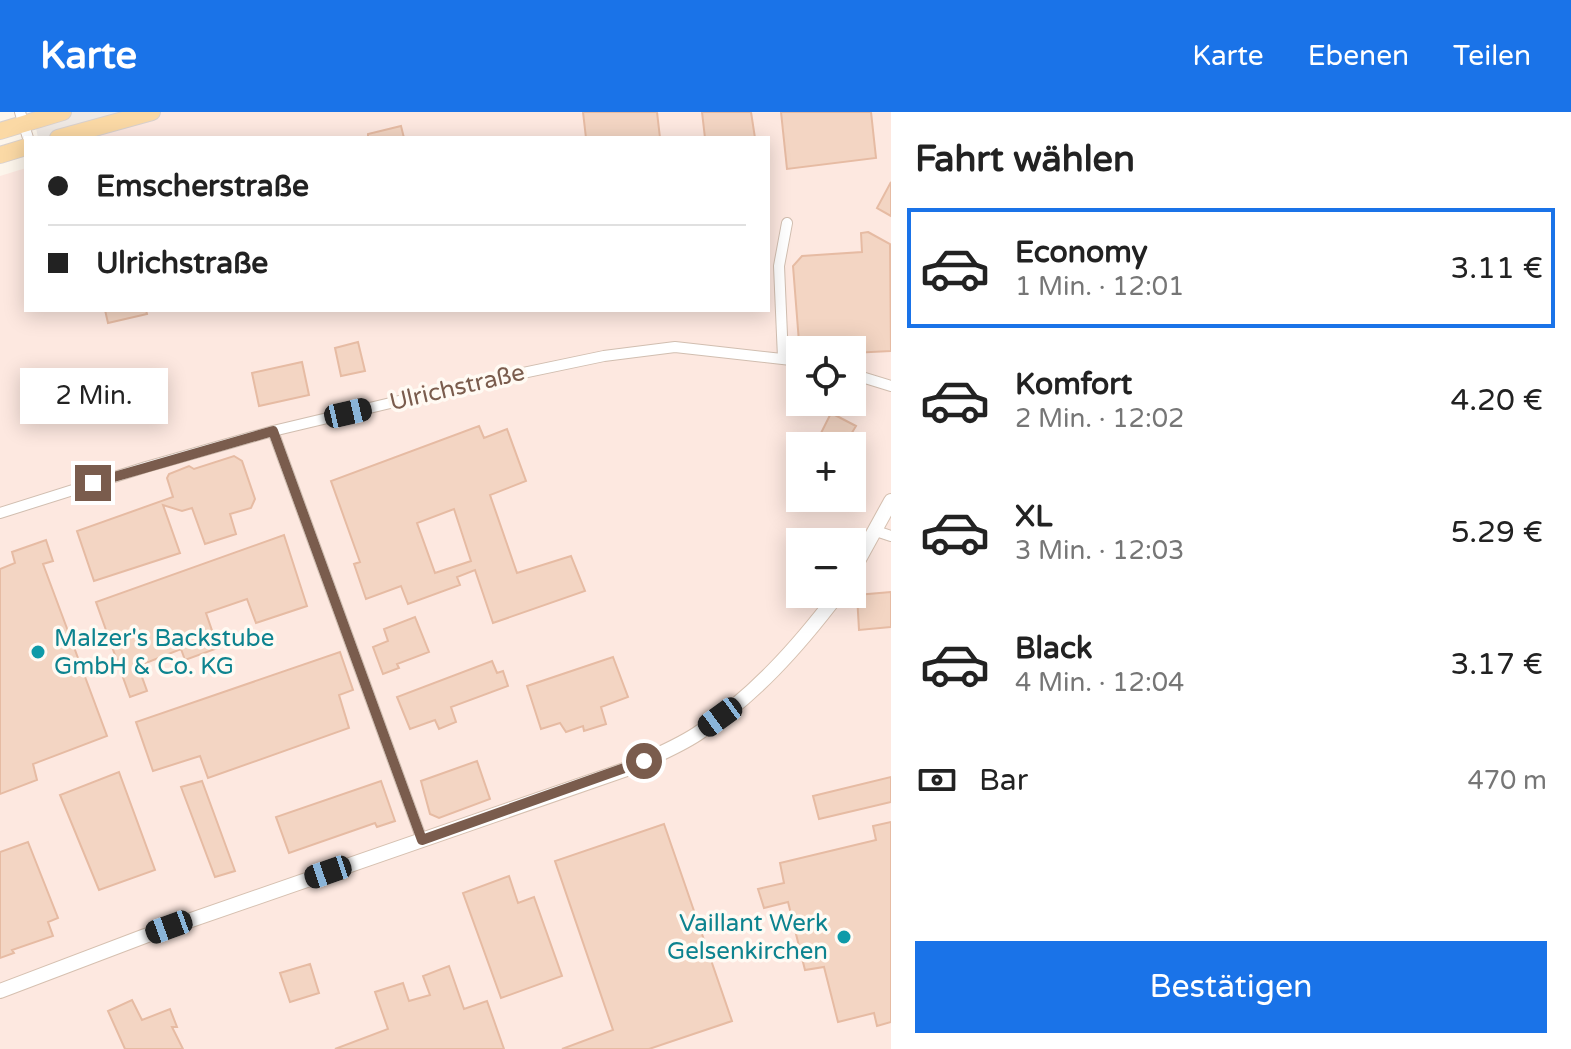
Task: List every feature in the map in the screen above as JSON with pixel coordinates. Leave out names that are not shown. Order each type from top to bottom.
[{"type":"main road","points":[[0,131],[63,112]]},
{"type":"main road","points":[[65,136],[152,112]]},
{"type":"main road","points":[[0,155],[24,148]]},
{"type":"street","points":[[783,358],[779,266],[787,223]]},
{"type":"street","name":"Ulrichstraße","points":[[0,513],[273,431],[466,385],[619,353],[675,347],[786,359]]},
{"type":"street","points":[[866,378],[891,386]]},
{"type":"street","points":[[273,431],[422,840]]},
{"type":"street","points":[[866,548],[891,501]]},
{"type":"street","points":[[876,531],[891,536]]},
{"type":"street","points":[[0,991],[157,932],[624,770],[695,735],[746,698],[785,660],[827,608]]},
{"type":"shaded area","points":[[33,112],[143,112],[52,136],[38,136]]},
{"type":"shaded area","points":[[143,112],[891,112],[891,1049],[0,1049],[0,176],[24,169],[24,312],[770,312],[770,136],[52,136]]},
{"type":"building","points":[[583,112],[657,112],[660,136],[586,136]]},
{"type":"building","points":[[702,112],[751,112],[755,136],[705,136]]},
{"type":"building","points":[[781,112],[871,112],[876,158],[787,169]]},
{"type":"building","points":[[401,126],[404,136],[368,136]]},
{"type":"building","points":[[891,182],[891,216],[877,208]]},
{"type":"building","points":[[868,232],[890,244],[891,351],[866,352],[866,336],[799,336],[793,266],[802,256],[862,252],[861,233]]},
{"type":"building","points":[[105,312],[146,312],[147,314],[108,323]]},
{"type":"building","points":[[358,342],[365,371],[341,376],[335,348]]},
{"type":"building","points":[[302,362],[309,395],[259,406],[252,373]]},
{"type":"building","points":[[830,416],[837,416],[856,426],[852,432],[822,432]]},
{"type":"building","points":[[479,426],[484,438],[507,429],[526,481],[490,495],[517,573],[571,556],[585,591],[493,623],[475,570],[457,577],[460,585],[408,604],[401,586],[366,599],[354,564],[360,562],[331,481]],"holes":[[[454,509],[471,561],[435,573],[417,523]]]},
{"type":"building","points":[[234,456],[242,461],[255,499],[251,508],[230,514],[236,534],[205,544],[192,508],[182,511],[163,505],[180,553],[94,581],[77,531],[173,497],[167,478],[169,474]]},
{"type":"building","points":[[284,535],[307,606],[256,623],[247,599],[206,613],[218,648],[185,660],[181,649],[138,666],[147,691],[130,697],[96,602]]},
{"type":"building","name":"Malzer's Backstube GmbH & Co. KG","points":[[46,540],[53,561],[43,564],[107,736],[33,764],[37,780],[0,794],[0,569],[15,563],[12,552]]},
{"type":"building","points":[[891,592],[891,627],[859,630],[858,608],[866,608],[866,594]]},
{"type":"building","points":[[415,617],[429,652],[397,664],[399,668],[383,674],[373,647],[388,641],[384,629]]},
{"type":"building","points":[[340,652],[353,690],[339,695],[349,728],[208,778],[200,756],[153,771],[136,722]]},
{"type":"building","points":[[613,657],[628,697],[601,707],[606,724],[584,731],[583,726],[566,732],[560,723],[541,729],[527,686]]},
{"type":"building","points":[[492,661],[497,673],[503,671],[508,686],[451,707],[456,722],[439,729],[435,720],[410,729],[397,697]]},
{"type":"building","points":[[477,761],[490,799],[439,818],[430,814],[421,781]]},
{"type":"building","points":[[119,772],[155,870],[99,890],[60,795]]},
{"type":"building","points":[[891,777],[891,802],[819,819],[813,796]]},
{"type":"building","points":[[202,781],[235,871],[215,877],[181,787]]},
{"type":"building","points":[[381,781],[395,821],[377,827],[375,823],[289,853],[276,817]]},
{"type":"building","name":"Vaillant Werk Gelsenkirchen","points":[[891,822],[891,1022],[877,1026],[874,1013],[838,1022],[824,967],[805,970],[788,902],[764,908],[758,889],[784,883],[780,863],[876,840],[873,826]]},
{"type":"building","points":[[664,824],[732,1021],[649,1049],[562,1049],[613,1030],[555,861]]},
{"type":"building","points":[[28,842],[58,918],[48,922],[53,936],[12,950],[14,953],[0,958],[0,852]]},
{"type":"building","points":[[509,876],[518,903],[534,897],[562,976],[501,998],[463,893]]},
{"type":"building","points":[[310,964],[319,993],[290,1002],[280,973]]},
{"type":"building","points":[[449,966],[464,1009],[487,1001],[504,1049],[335,1049],[388,1029],[375,992],[403,983],[409,1001],[430,995],[423,976]]},
{"type":"building","points":[[132,1000],[142,1020],[170,1009],[177,1027],[172,1027],[183,1049],[125,1049],[108,1011]]},
{"type":"place","name":"Malzer's Backstube GmbH & Co. KG","points":[[38,652]]},
{"type":"place","name":"Vaillant Werk Gelsenkirchen","points":[[844,937]]},
{"type":"route","points":[[93,483],[273,431],[422,840],[644,761]]}]
